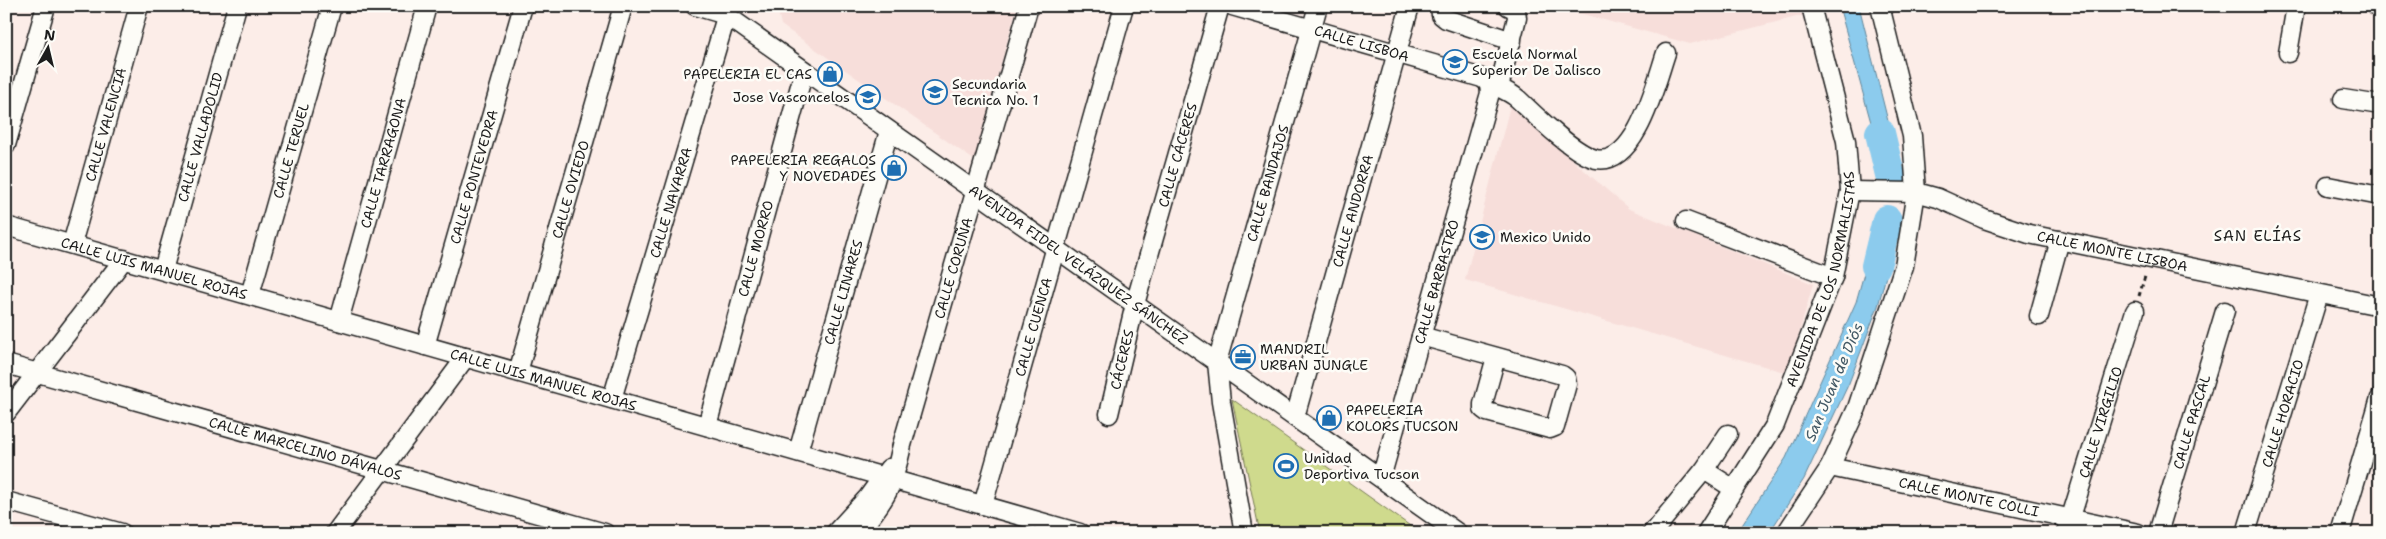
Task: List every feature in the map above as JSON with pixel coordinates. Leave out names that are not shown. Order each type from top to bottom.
[{"type":"street","points":[[6,145],[46,6]]},
{"type":"street","name":"CALLE VALENCIA","points":[[72,244],[139,6]]},
{"type":"street","name":"CALLE VALLADOLID","points":[[163,270],[237,6]]},
{"type":"street","name":"CALLE TERUEL","points":[[250,295],[332,6]]},
{"type":"street","name":"CALLE TARRAGONA","points":[[339,321],[428,6]]},
{"type":"street","name":"CALLE PONTEVEDRA","points":[[425,346],[523,6]]},
{"type":"street","name":"CALLE OVIEDO","points":[[518,372],[622,6]]},
{"type":"street","name":"AVENIDA FIDEL VELÁZQUEZ SÁNCHEZ","points":[[695,6],[728,11],[804,71],[1458,533]]},
{"type":"street","name":"CALLE CORUÑA","points":[[890,477],[902,445],[1029,6]]},
{"type":"street","name":"CALLE CUENCA","points":[[983,504],[1124,6]]},
{"type":"street","name":"CALLE CÁCERES","points":[[1135,304],[1220,6]]},
{"type":"street","name":"CALLE LISBOA","points":[[1232,6],[1482,78],[1516,97],[1578,151],[1596,159],[1611,159],[1622,153],[1632,140],[1666,53]]},
{"type":"street","name":"CALLE BANDAJOS","points":[[1217,362],[1318,6]]},
{"type":"street","name":"CALLE ANDORRA","points":[[1295,417],[1410,6]]},
{"type":"street","points":[[1440,6],[1441,15],[1446,19],[1512,41]]},
{"type":"street","name":"CALLE BARBASTRO","points":[[1381,478],[1490,93],[1512,41],[1517,18],[1516,10],[1508,6]]},
{"type":"street","name":"AVENIDA DE LOS NORMALISTAS","points":[[1706,533],[1775,425],[1833,277],[1850,191],[1846,141],[1811,6]]},
{"type":"street","points":[[1786,533],[1830,467],[1857,408],[1904,266],[1916,192],[1912,136],[1880,6]]},
{"type":"street","points":[[2288,53],[2296,6]]},
{"type":"street","points":[[2376,6],[2380,7]]},
{"type":"street","name":"CALLE NAVARRA","points":[[612,399],[728,11]]},
{"type":"street","name":"CALLE MORRO","points":[[707,426],[804,71]]},
{"type":"street","points":[[2343,99],[2380,105]]},
{"type":"street","name":"CALLE LINARES","points":[[798,452],[889,131]]},
{"type":"street","points":[[2328,186],[2380,196]]},
{"type":"street","name":"CALLE MONTE LISBOA","points":[[1850,191],[1916,192],[1938,198],[2007,228],[2380,306]]},
{"type":"street","points":[[1686,221],[1833,277]]},
{"type":"street","name":"CALLE LUIS MANUEL ROJAS","points":[[6,226],[890,477],[1080,533]]},
{"type":"street","points":[[2039,316],[2060,240]]},
{"type":"street","points":[[6,413],[124,259]]},
{"type":"street","name":"CALLE HORACIO","points":[[2246,533],[2319,294]]},
{"type":"street","name":"CÁCERES","points":[[1109,414],[1135,304]]},
{"type":"street","name":"CALLE VIRGILIO","points":[[2068,526],[2137,304]]},
{"type":"street","name":"CALLE PASCAL","points":[[2158,533],[2225,310]]},
{"type":"street","points":[[1421,336],[1562,374],[1566,378],[1560,413],[1555,427],[1550,429],[1487,412],[1483,409],[1496,357]]},
{"type":"street","points":[[335,533],[466,358]]},
{"type":"street","points":[[1217,362],[1221,402],[1244,533]]},
{"type":"street","name":"CALLE MARCELINO DÁVALOS","points":[[6,364],[383,468],[605,533]]},
{"type":"street","points":[[2340,533],[2380,398]]},
{"type":"street","points":[[1652,533],[1704,470],[1728,434]]},
{"type":"street","name":"CALLE MONTE COLLI","points":[[1830,467],[2068,526],[2138,533]]},
{"type":"street","points":[[1704,470],[1734,489]]},
{"type":"street","points":[[835,533],[890,477]]},
{"type":"street","points":[[858,533],[881,505],[890,477]]},
{"type":"street","points":[[6,501],[122,533]]},
{"type":"path","points":[[2137,304],[2150,258]]},
{"type":"shaded area","name":"Secundaria Tecnica No. 1","points":[[777,6],[1017,6],[974,160],[781,25]]},
{"type":"shaded area","points":[[1554,6],[1806,6],[1808,14],[1690,44]]},
{"type":"shaded area","points":[[1510,106],[1629,209],[1813,284],[1788,373],[1465,280]]},
{"type":"green space","name":"Unidad Deportiva Tucson","points":[[1232,399],[1420,533],[1260,533]]},
{"type":"water","points":[[1839,6],[1859,6],[1897,157],[1890,172],[1881,159]]},
{"type":"water","points":[[1887,226],[1895,242],[1878,306],[1849,383],[1804,479],[1769,533],[1737,533],[1786,458],[1856,302],[1874,238]]},
{"type":"waterway","name":"San Juan de Diós","points":[[1880,133],[1891,179]]},
{"type":"waterway","name":"San Juan de Diós","points":[[1876,266],[1887,220]]},
{"type":"place","name":"Escuela Normal Superior De Jalisco","points":[[1455,62]]},
{"type":"place","name":"PAPELERIA EL CAS","points":[[830,74]]},
{"type":"place","name":"Secundaria Tecnica No. 1","points":[[935,92]]},
{"type":"place","name":"Jose Vasconcelos","points":[[868,97]]},
{"type":"place","name":"PAPELERIA REGALOS Y NOVEDADES","points":[[894,168]]},
{"type":"place","name":"Mexico Unido","points":[[1482,237]]},
{"type":"place","name":"MANDRIL URBAN JUNGLE","points":[[1243,357]]},
{"type":"place","name":"PAPELERIA KOLORS TUCSON","points":[[1329,418]]},
{"type":"place","name":"Unidad Deportiva Tucson","points":[[1286,466]]},
{"type":"district","name":"SAN ELÍAS","points":[[2258,236]]}]
